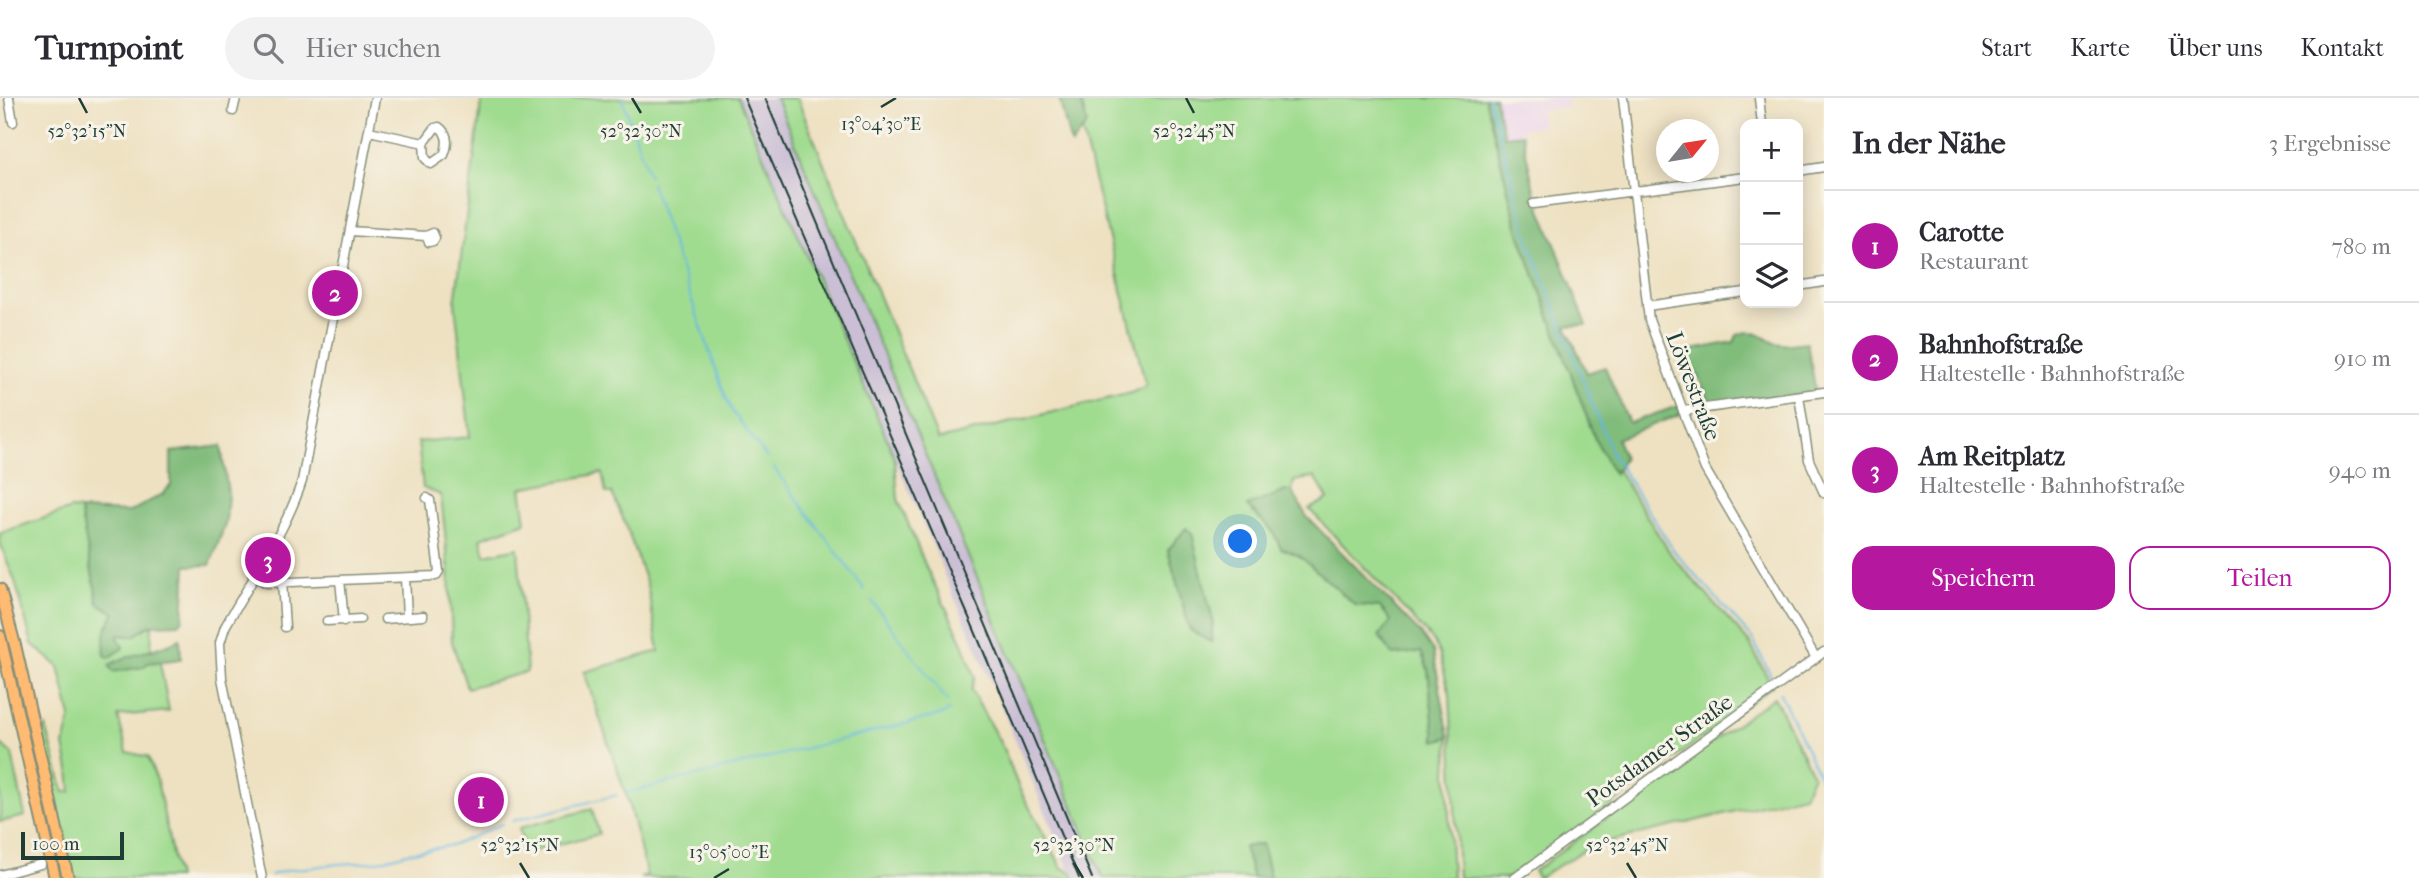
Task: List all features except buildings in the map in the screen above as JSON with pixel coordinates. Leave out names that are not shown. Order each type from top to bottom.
[{"type":"highway","points":[[0,589],[68,878]]},
{"type":"highway","points":[[0,636],[55,878]]},
{"type":"street","points":[[9,98],[13,122]]},
{"type":"street","points":[[233,111],[236,98]]},
{"type":"street","points":[[262,878],[228,710],[219,648],[222,632],[278,535],[297,498],[302,481],[374,98]]},
{"type":"street","name":"Löwestraße","points":[[1623,98],[1649,320],[1705,469],[1816,658]]},
{"type":"street","points":[[1759,98],[1761,119]]},
{"type":"street","points":[[369,131],[424,143]]},
{"type":"street","points":[[1803,170],[1824,167]]},
{"type":"street","points":[[1533,204],[1740,178]]},
{"type":"street","points":[[350,231],[426,236]]},
{"type":"street","points":[[1803,285],[1824,282]]},
{"type":"street","points":[[1647,306],[1740,293]]},
{"type":"street","points":[[1683,411],[1824,393]]},
{"type":"street","points":[[1799,396],[1809,460],[1824,493]]},
{"type":"street","points":[[253,576],[267,583],[405,578],[439,574],[430,500],[427,498]]},
{"type":"street","points":[[405,578],[407,617]]},
{"type":"street","points":[[341,580],[344,620]]},
{"type":"street","points":[[282,582],[285,628]]},
{"type":"street","points":[[385,619],[423,617]]},
{"type":"street","points":[[327,621],[360,619]]},
{"type":"street","name":"Potsdamer Straße","points":[[1516,878],[1824,652]]},
{"type":"street","points":[[0,875],[41,864]]},
{"type":"shaded area","points":[[738,98],[776,98],[1103,878],[1074,878],[1070,871],[944,571]]},
{"type":"shaded area","points":[[1495,98],[1566,98],[1568,107],[1540,110],[1542,126],[1521,129],[1522,134],[1504,136]]},
{"type":"green space","points":[[482,98],[738,98],[893,453],[898,499],[926,567],[963,643],[975,677],[971,690],[1002,746],[1019,788],[1062,868],[1071,872],[1074,878],[640,878],[647,876],[628,801],[584,672],[659,651],[647,585],[612,493],[606,493],[602,473],[521,488],[526,522],[481,538],[485,555],[518,548],[527,672],[467,688],[452,642],[449,571],[441,495],[423,488],[418,442],[470,437],[455,303]]},
{"type":"green space","points":[[776,98],[797,98],[938,440],[1131,393],[1146,386],[1082,131],[1087,124],[1080,98],[1485,98],[1518,230],[1595,439],[1614,473],[1617,469],[1672,556],[1749,642],[1772,686],[1586,824],[1507,878],[1458,878],[1450,694],[1439,653],[1434,642],[1417,623],[1309,509],[1328,499],[1315,477],[1294,481],[1292,491],[1248,507],[1272,530],[1281,548],[1300,556],[1354,604],[1380,607],[1421,652],[1428,669],[1435,741],[1449,737],[1447,774],[1452,878],[1270,878],[1262,844],[1244,847],[1253,878],[1103,878]],"holes":[[[1186,529],[1213,621],[1211,642],[1190,630],[1168,550]]]},
{"type":"green space","points":[[1059,98],[1080,98],[1087,124],[1071,145]]},
{"type":"green space","points":[[1485,98],[1495,98],[1504,136],[1522,134],[1535,194],[1587,325],[1566,326],[1587,373],[1605,367],[1629,423],[1678,406],[1681,414],[1617,439],[1624,458],[1614,474],[1595,439],[1518,230]]},
{"type":"green space","points":[[1747,332],[1781,344],[1807,342],[1816,393],[1712,406],[1686,351],[1734,342],[1737,335]]},
{"type":"green space","points":[[221,446],[228,493],[226,522],[210,565],[186,566],[183,619],[179,624],[150,625],[134,636],[117,635],[123,648],[109,658],[105,655],[105,638],[115,613],[98,603],[80,510],[130,512],[163,494],[171,485],[171,452]]},
{"type":"green space","points":[[1292,491],[1307,517],[1419,632],[1433,651],[1449,737],[1435,741],[1428,669],[1421,652],[1393,655],[1379,636],[1391,621],[1380,607],[1355,605],[1300,556],[1281,548],[1272,530],[1247,506]]},
{"type":"green space","points":[[71,509],[80,510],[98,603],[115,613],[106,627],[125,636],[152,625],[151,649],[121,659],[160,663],[169,711],[118,716],[127,752],[148,757],[157,781],[177,878],[73,878],[41,733],[46,727],[64,792],[71,792],[64,745],[71,717],[59,667],[32,644],[15,581],[0,543],[0,533]]},
{"type":"green space","points":[[1186,528],[1192,534],[1213,621],[1211,642],[1190,630],[1168,550]]},
{"type":"green space","points":[[180,639],[181,659],[148,663],[143,667],[113,672],[109,665],[162,646]]},
{"type":"green space","points":[[1774,697],[1813,775],[1804,795],[1593,845],[1538,878],[1534,871]]},
{"type":"green space","points":[[0,743],[12,754],[25,816],[0,822]]},
{"type":"green space","points":[[592,809],[599,834],[525,853],[519,828]]},
{"type":"green space","points":[[1262,844],[1270,878],[1253,878],[1244,847]]},
{"type":"waterway","points":[[622,98],[649,176]]},
{"type":"waterway","points":[[1489,98],[1529,242],[1612,454],[1674,551],[1752,638],[1773,680]]},
{"type":"waterway","points":[[651,183],[724,393],[732,411],[767,458]]},
{"type":"waterway","points":[[773,467],[865,590]]},
{"type":"waterway","points":[[871,600],[948,702]]},
{"type":"waterway","points":[[1780,693],[1824,786]]},
{"type":"waterway","points":[[626,793],[944,714],[949,710]]},
{"type":"waterway","points":[[512,821],[617,795]]},
{"type":"waterway","points":[[271,875],[288,870],[375,862],[454,845],[502,824]]},
{"type":"railway","points":[[744,98],[1079,878]]},
{"type":"railway","points":[[765,98],[1092,878]]},
{"type":"place","name":"Bahnhofstraße","points":[[335,293]]},
{"type":"place","name":"Am Reitplatz","points":[[268,560]]},
{"type":"place","name":"Carotte","points":[[481,800]]}]
